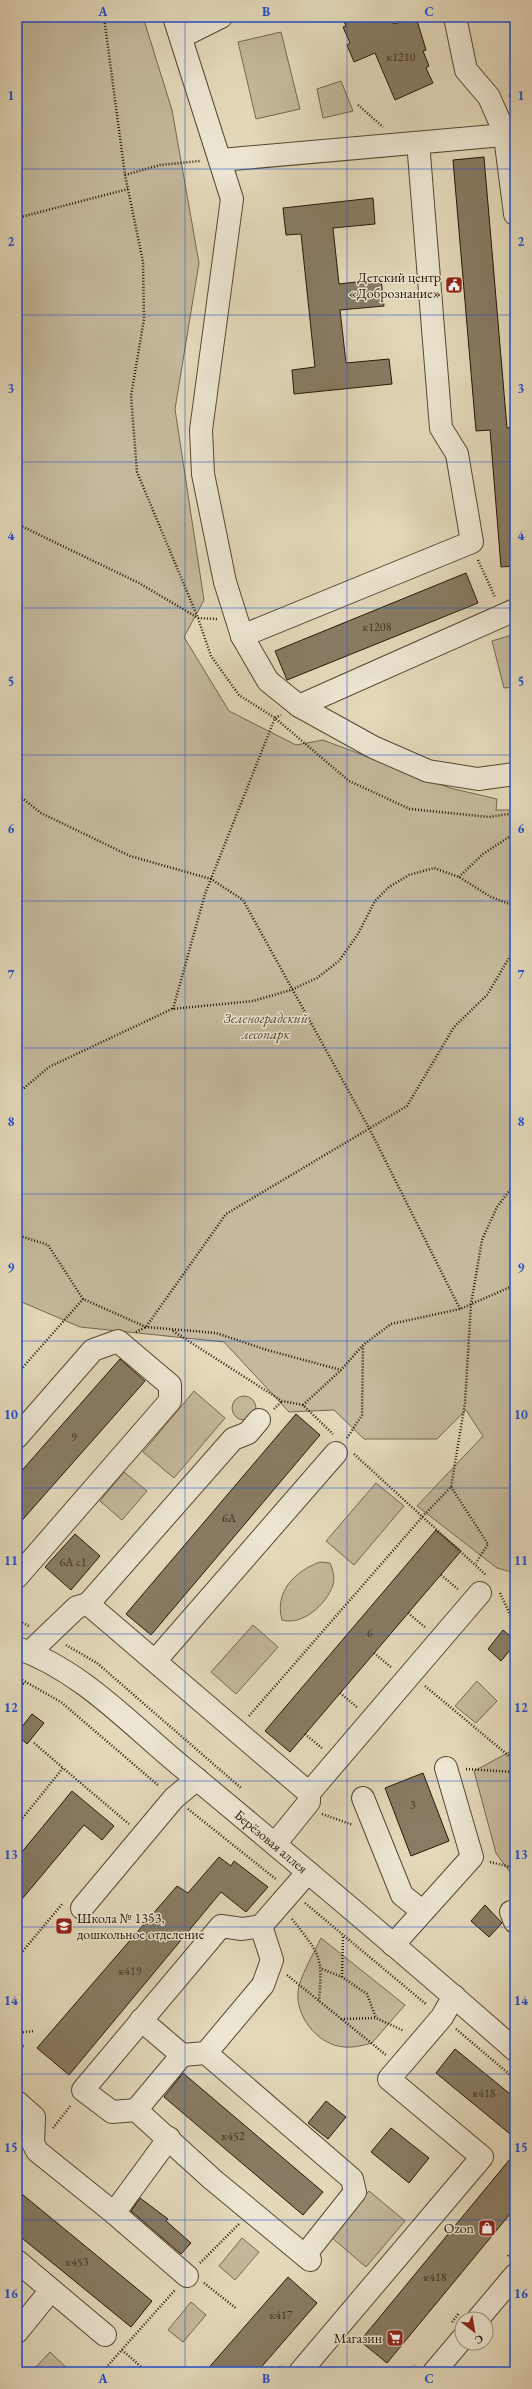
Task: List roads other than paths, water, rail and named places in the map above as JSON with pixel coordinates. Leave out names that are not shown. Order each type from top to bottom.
[{"type":"street","points":[[174,17],[221,160],[232,199],[201,430],[203,474],[225,582],[239,628],[268,681],[299,706],[373,747],[428,771],[478,778],[515,774]]},
{"type":"street","points":[[181,37],[221,17]]},
{"type":"street","points":[[455,17],[466,70],[489,97],[507,133],[515,214]]},
{"type":"street","points":[[221,160],[507,133]]},
{"type":"street","points":[[239,628],[472,542],[457,454],[441,428],[419,154]]},
{"type":"street","points":[[299,706],[509,612]]},
{"type":"street","points":[[17,1437],[93,1350],[118,1341],[170,1385],[170,1402],[17,1578]]},
{"type":"street","points":[[23,1650],[77,1607],[88,1604],[233,1439],[248,1432],[259,1420]]},
{"type":"street","points":[[155,1661],[340,1448]]},
{"type":"street","points":[[275,1844],[309,1798],[410,1674],[490,1588]]},
{"type":"street","points":[[88,1604],[237,1730],[309,1798]]},
{"type":"street","name":"Берёзовая аллея","points":[[23,1650],[75,1678],[106,1701],[454,1996],[515,2050]]},
{"type":"street","points":[[393,1945],[472,1857],[446,1768]]},
{"type":"street","points":[[82,1908],[174,1798],[197,1779]]},
{"type":"street","points":[[363,1798],[402,1895],[422,1911]]},
{"type":"street","points":[[206,2053],[352,2179],[355,2192],[307,2257],[212,2179],[169,2138],[136,2110],[112,2112],[83,2090],[221,1926],[242,1929],[262,1926],[287,1899],[308,1872]]},
{"type":"street","points":[[141,2020],[182,2055],[206,2053],[263,1985],[272,1960],[262,1926]]},
{"type":"street","points":[[300,2372],[482,2157],[389,2079],[442,2017],[454,1996]]},
{"type":"street","points":[[136,2110],[182,2055]]},
{"type":"street","points":[[17,2102],[34,2117],[33,2143],[37,2151],[114,2213],[187,2276]]},
{"type":"street","points":[[114,2213],[169,2138]]},
{"type":"street","points":[[17,2261],[105,2335]]},
{"type":"street","points":[[485,2311],[515,2275]]},
{"type":"street","points":[[17,2332],[52,2290]]},
{"type":"street","points":[[434,2372],[454,2348]]},
{"type":"place","name":"Детский центр «Добрознание»","points":[[454,285]]},
{"type":"place","name":"Школа № 1353, дошкольное отделение","points":[[64,1926]]},
{"type":"place","name":"Ozon","points":[[487,2228]]},
{"type":"place","name":"Магазин","points":[[395,2338]]},
{"type":"park label","name":"Зеленоградский лесопарк","points":[[266,1026]]}]
